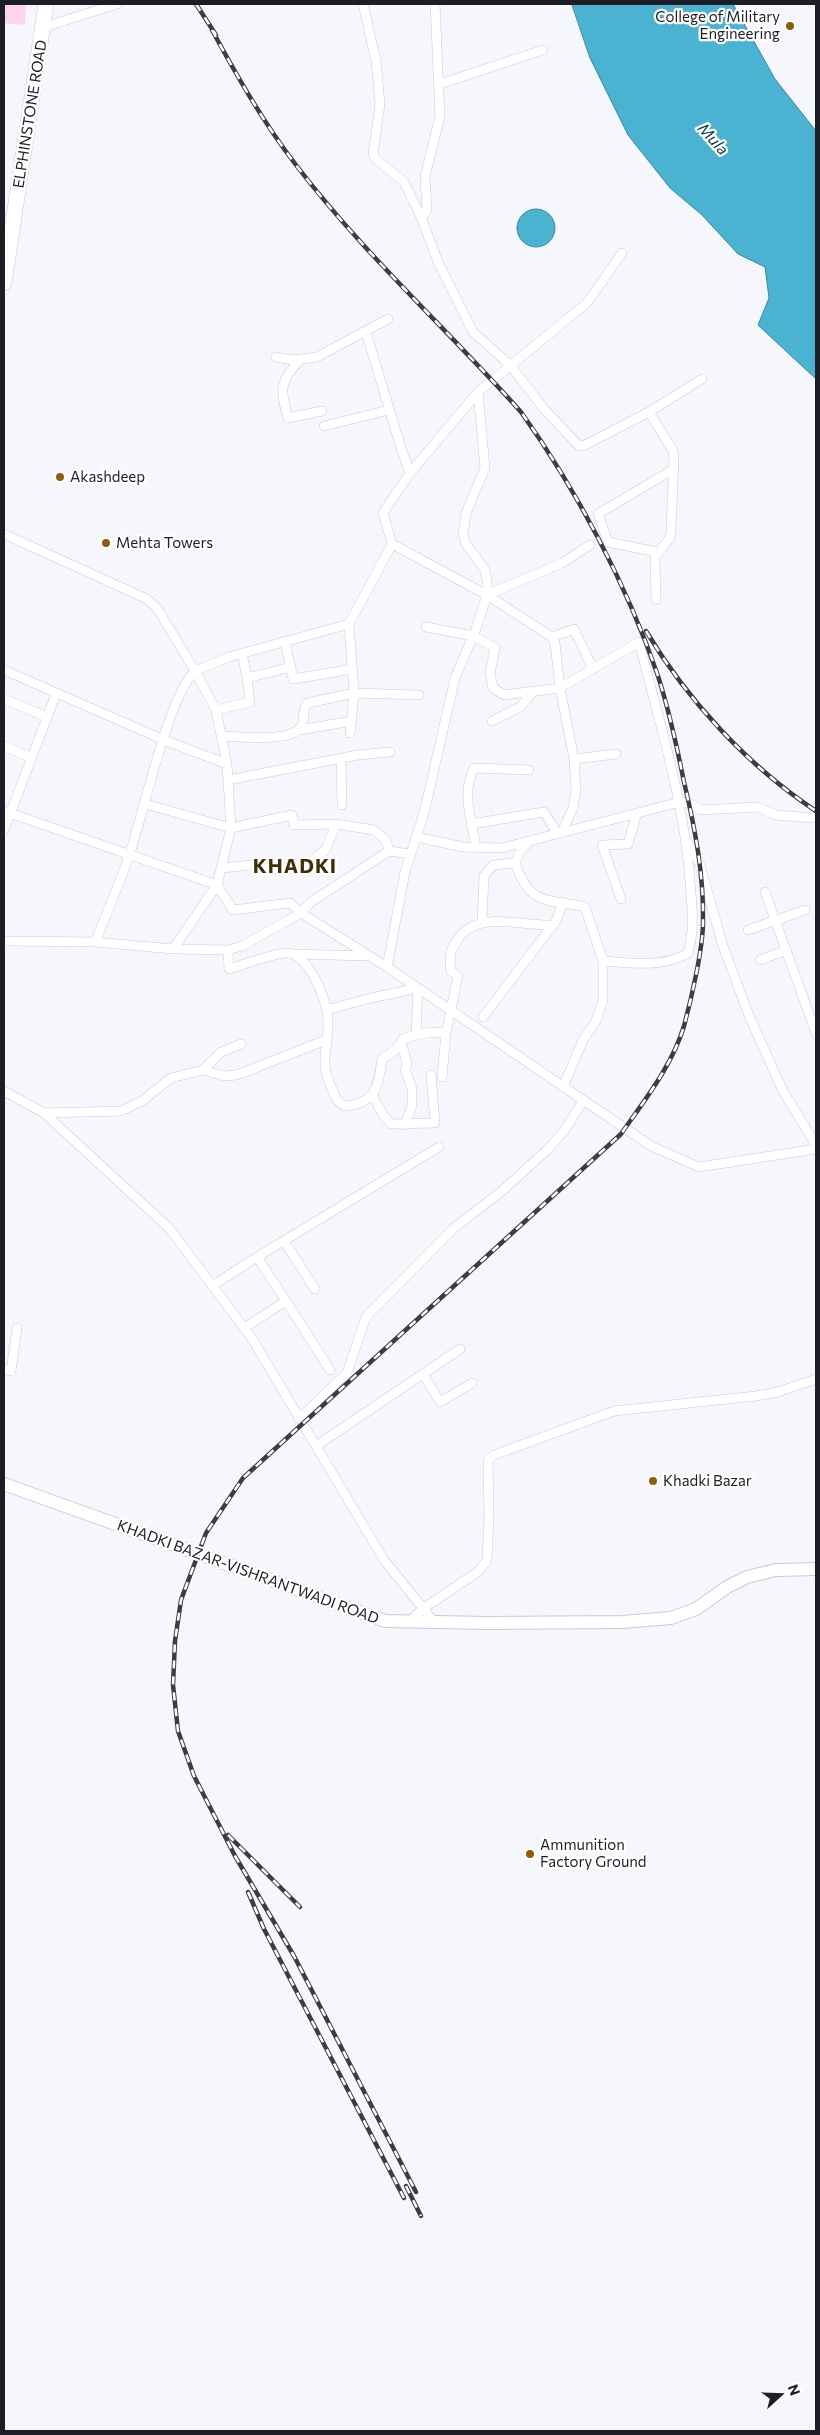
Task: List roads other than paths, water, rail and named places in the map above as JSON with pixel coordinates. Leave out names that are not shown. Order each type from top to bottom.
[{"type":"main road","name":"ELPHINSTONE ROAD","points":[[4,283],[46,4]]},
{"type":"street","points":[[44,26],[118,4]]},
{"type":"street","points":[[363,4],[376,61],[380,97],[373,155],[376,160],[404,182],[421,217],[438,262],[473,332],[510,365],[545,410],[579,446],[586,445],[649,412],[702,379]]},
{"type":"street","points":[[421,217],[427,211],[425,177],[440,116],[435,4]]},
{"type":"street","points":[[440,84],[543,50]]},
{"type":"street","points":[[350,732],[354,693],[349,624],[392,544],[383,513],[410,472],[478,392],[587,304],[622,253]]},
{"type":"street","points":[[276,357],[300,360],[317,357],[388,319]]},
{"type":"street","points":[[366,332],[410,472]]},
{"type":"street","points":[[300,360],[286,375],[282,384],[288,418],[322,410]]},
{"type":"street","points":[[387,967],[405,872],[424,813],[455,678],[474,636],[487,595],[485,570],[466,544],[463,534],[466,513],[486,468],[478,392]]},
{"type":"street","points":[[324,426],[389,410]]},
{"type":"street","points":[[649,412],[673,451],[674,469],[670,538],[657,552],[654,564],[656,600]]},
{"type":"street","points":[[657,552],[608,542],[598,514],[674,469]]},
{"type":"street","points":[[4,534],[147,599],[157,608],[216,710],[227,764],[230,828],[217,885],[173,949]]},
{"type":"street","points":[[392,544],[487,595],[552,637],[555,643],[560,688],[574,759],[576,790],[573,808],[560,832]]},
{"type":"street","points":[[487,595],[562,563],[590,546]]},
{"type":"street","points":[[95,942],[130,854],[164,740],[183,685],[195,671],[212,662],[349,624]]},
{"type":"street","points":[[426,627],[474,636],[495,648],[490,673],[493,688],[504,695],[560,688],[639,642],[680,802],[686,838],[694,922],[688,953],[682,957],[656,963],[604,961]]},
{"type":"street","points":[[552,637],[574,629],[593,669]]},
{"type":"street","points":[[285,641],[293,679],[353,669]]},
{"type":"street","points":[[216,710],[250,702],[242,653]]},
{"type":"street","points":[[247,678],[291,667]]},
{"type":"street","points":[[4,670],[164,740],[227,764]]},
{"type":"street","points":[[492,721],[520,707],[533,692]]},
{"type":"street","points":[[299,730],[303,724],[302,711],[308,703],[354,693],[419,695]]},
{"type":"street","points":[[4,830],[7,812],[32,758],[56,694]]},
{"type":"street","points":[[4,698],[47,717]]},
{"type":"street","points":[[222,736],[278,737],[299,730],[352,721]]},
{"type":"street","points":[[4,746],[32,758]]},
{"type":"street","points":[[228,780],[358,755],[390,752]]},
{"type":"street","points":[[574,759],[616,754]]},
{"type":"street","points":[[341,759],[342,805]]},
{"type":"street","points":[[476,847],[471,824],[468,779],[474,768],[529,770]]},
{"type":"street","points":[[416,837],[463,847],[502,848],[680,802],[701,810],[757,807],[776,815],[812,818]]},
{"type":"street","points":[[145,804],[230,828],[292,815],[294,825],[336,824],[374,830],[386,840],[389,851]]},
{"type":"street","points":[[7,812],[217,885],[233,910],[290,903],[301,913],[387,967],[650,1146],[699,1167],[816,1149]]},
{"type":"street","points":[[471,824],[544,812],[560,832]]},
{"type":"street","points":[[621,898],[602,845],[628,844],[636,813]]},
{"type":"street","points":[[221,868],[253,865],[257,868],[279,869],[310,863],[326,849],[336,824]]},
{"type":"street","points":[[686,838],[699,862],[723,946],[750,1018],[783,1091],[816,1145]]},
{"type":"street","points":[[530,841],[521,850],[515,863],[522,881],[540,900],[563,902],[584,907],[604,961],[603,1000],[596,1021],[583,1040],[563,1087]]},
{"type":"street","points":[[4,941],[95,942],[173,949],[228,950],[242,946],[301,913],[311,902],[389,851],[410,854]]},
{"type":"street","points":[[482,922],[484,876],[493,865],[515,863]]},
{"type":"street","points":[[765,892],[816,1033]]},
{"type":"street","points":[[483,1017],[553,925],[563,902]]},
{"type":"street","points":[[748,930],[805,910]]},
{"type":"street","points":[[442,1077],[446,1033],[458,976],[451,971],[449,955],[465,929],[482,922],[553,925]]},
{"type":"street","points":[[228,950],[229,969],[286,953],[370,957]]},
{"type":"street","points":[[760,960],[786,950]]},
{"type":"street","points":[[291,954],[296,955],[304,962],[321,994],[328,1022],[323,1061],[340,1104],[349,1106],[373,1096],[378,1089],[382,1059],[396,1049],[404,1038],[416,1034],[446,1033]]},
{"type":"street","points":[[326,1010],[418,988]]},
{"type":"street","points":[[416,1034],[418,988]]},
{"type":"street","points":[[44,1113],[121,1111],[142,1100],[171,1078],[203,1070],[224,1076],[237,1075],[326,1040]]},
{"type":"street","points":[[401,1042],[407,1063],[405,1070],[412,1088],[412,1106],[406,1124]]},
{"type":"street","points":[[203,1070],[221,1052],[240,1044]]},
{"type":"street","points":[[373,1096],[383,1115],[392,1124],[435,1123],[431,1075]]},
{"type":"street","points":[[4,1091],[44,1113],[168,1228],[244,1328],[384,1560],[435,1623]]},
{"type":"street","points":[[300,1419],[347,1373],[366,1317],[453,1229],[539,1158],[564,1131],[584,1100]]},
{"type":"street","points":[[212,1286],[439,1147]]},
{"type":"street","points":[[284,1241],[315,1289]]},
{"type":"street","points":[[258,1257],[330,1370]]},
{"type":"street","points":[[244,1328],[286,1301]]},
{"type":"street","points":[[4,1369],[11,1371],[17,1328]]},
{"type":"street","points":[[316,1446],[460,1349]]},
{"type":"street","points":[[423,1374],[440,1402],[472,1383]]},
{"type":"street","points":[[409,1622],[424,1608],[479,1570],[487,1560],[489,1518],[488,1460],[494,1455],[614,1411],[778,1392],[816,1378]]},
{"type":"street","name":"KHADKI BAZAR-VISHRANTWADI ROAD","points":[[4,1484],[385,1621],[435,1623],[622,1622],[671,1618],[696,1609],[727,1587],[747,1577],[776,1570],[816,1569]]},
{"type":"water","name":"Mula","points":[[572,4],[733,4],[775,79],[816,131],[816,379],[758,325],[769,298],[765,267],[738,254],[702,215],[670,188],[628,135],[590,58]]},
{"type":"water","points":[[536,209],[549,215],[555,228],[549,241],[536,247],[523,241],[517,228],[523,215]]},
{"type":"railway","points":[[196,4],[216,35]]},
{"type":"railway","points":[[212,30],[251,99],[296,165],[377,260],[521,412],[580,505],[616,573],[658,676],[666,702],[692,817],[702,887],[703,922],[701,946],[684,1026],[665,1069],[621,1134],[243,1478],[206,1533],[181,1600],[175,1641],[173,1685],[178,1731],[194,1776],[235,1856],[294,1956],[416,2192]]},
{"type":"railway","points":[[646,631],[681,682],[721,730],[767,774],[816,811]]},
{"type":"railway","points":[[228,1835],[300,1907]]},
{"type":"railway","points":[[248,1892],[264,1929],[404,2198]]},
{"type":"railway","points":[[406,2186],[421,2216]]},
{"type":"place","name":"College of Military Engineering","points":[[790,26]]},
{"type":"place","name":"Akashdeep","points":[[60,477]]},
{"type":"place","name":"Mehta Towers","points":[[106,543]]},
{"type":"place","name":"Khadki Bazar","points":[[653,1481]]},
{"type":"place","name":"Ammunition Factory Ground","points":[[530,1854]]},
{"type":"district","name":"KHADKI","points":[[295,866]]}]
